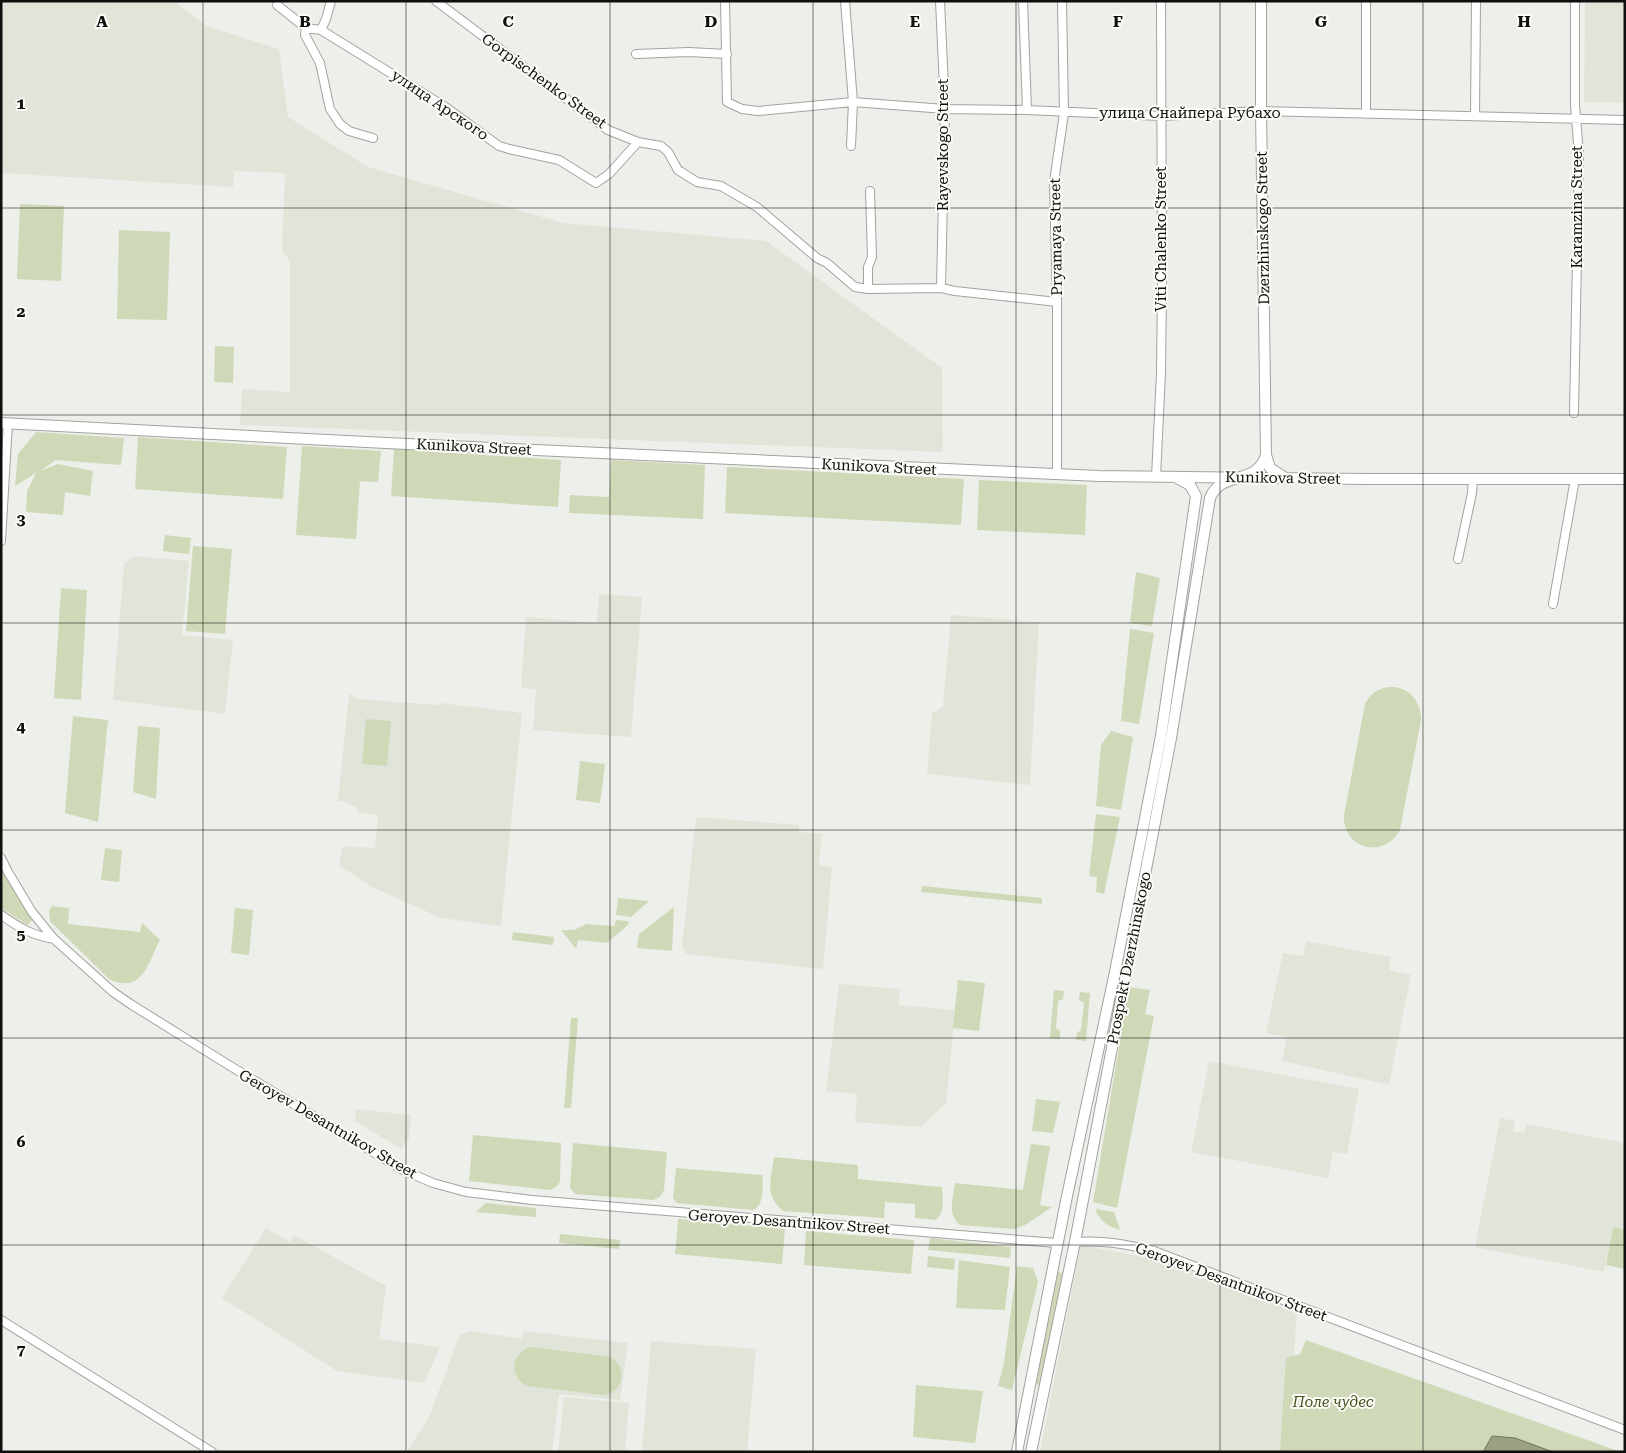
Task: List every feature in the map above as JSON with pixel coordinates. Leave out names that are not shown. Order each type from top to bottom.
[{"type":"street","points":[[321,30],[331,1]]},
{"type":"street","name":"Gorpischenko Street","points":[[436,1],[608,130],[638,142],[661,146],[668,152],[678,170],[697,182],[720,186],[757,207],[817,258],[827,262],[854,288],[941,288],[955,292],[1057,302]]},
{"type":"street","points":[[636,54],[689,52],[727,54],[725,1]]},
{"type":"street","points":[[845,1],[853,102],[851,146]]},
{"type":"street","name":"Rayevskogo Street","points":[[940,1],[945,109],[941,288]]},
{"type":"street","points":[[1023,1],[1027,110]]},
{"type":"street","name":"Pryamaya Street","points":[[1058,474],[1054,182],[1064,113],[1062,1]]},
{"type":"street","name":"Viti Chalenko Street","points":[[1156,477],[1161,373],[1161,1]]},
{"type":"street","name":"Dzerzhinskogo Street","points":[[1261,1],[1266,455]]},
{"type":"street","points":[[1366,1],[1366,114]]},
{"type":"street","points":[[1475,116],[1476,1]]},
{"type":"street","name":"Karamzina Street","points":[[1574,413],[1579,155],[1576,119],[1575,1]]},
{"type":"street","points":[[277,5],[306,28],[305,35],[320,63],[330,109],[340,124],[349,131],[373,138]]},
{"type":"street","name":"улица Арского","points":[[306,28],[321,30],[447,108],[499,146],[559,160],[596,183],[609,174],[638,142]]},
{"type":"street","name":"улица Снайпера Рубахо","points":[[727,54],[727,102],[742,109],[758,111],[853,102],[945,109],[1027,110],[1161,116],[1261,111],[1625,120]]},
{"type":"street","points":[[868,289],[868,268],[872,257],[870,191]]},
{"type":"street","points":[[1,541],[5,423]]},
{"type":"street","name":"Kunikova Street","points":[[5,423],[386,443],[1058,474],[1205,479],[1625,479]]},
{"type":"street","points":[[1210,498],[1218,487],[1255,472],[1263,464],[1266,455]]},
{"type":"street","points":[[1266,455],[1270,468],[1280,476],[1288,478]]},
{"type":"street","points":[[1174,477],[1190,485],[1196,496]]},
{"type":"street","points":[[1205,479],[1210,491],[1210,498]]},
{"type":"street","points":[[1196,496],[1205,479]]},
{"type":"street","points":[[1458,559],[1472,493],[1473,479]]},
{"type":"street","points":[[1553,604],[1575,480]]},
{"type":"street","name":"Prospekt Dzerzhinskogo","points":[[1017,1452],[1161,736],[1196,496]]},
{"type":"street","name":"Prospekt Dzerzhinskogo","points":[[1031,1452],[1075,1242],[1171,738],[1210,498]]},
{"type":"street","points":[[1161,736],[1171,738]]},
{"type":"street","points":[[1,858],[28,905],[54,939]]},
{"type":"street","name":"Geroyev Desantnikov Street","points":[[1,915],[23,931],[35,936],[54,939],[113,992],[227,1064],[403,1170],[433,1184],[466,1192],[532,1200],[1058,1243],[1099,1240],[1114,1242],[1154,1251],[1625,1430]]},
{"type":"street","points":[[1,1320],[212,1452]]},
{"type":"shaded area","points":[[1,1],[174,1],[207,26],[279,49],[288,117],[368,167],[563,223],[766,241],[942,368],[943,452],[240,425],[242,389],[290,392],[290,261],[282,251],[285,173],[234,171],[233,187],[1,173]]},
{"type":"shaded area","points":[[1585,1],[1625,1],[1625,103],[1584,102]]},
{"type":"shaded area","points":[[133,556],[189,561],[182,635],[233,640],[225,714],[113,700],[124,564]]},
{"type":"shaded area","points":[[599,594],[642,597],[631,737],[533,730],[536,689],[521,688],[526,617],[597,623]]},
{"type":"shaded area","points":[[951,615],[1039,622],[1030,785],[927,774],[932,713],[943,707]]},
{"type":"shaded area","points":[[350,694],[358,699],[438,705],[440,703],[522,714],[501,926],[441,918],[370,886],[339,865],[343,846],[375,848],[378,815],[358,812],[355,807],[343,801],[338,801]]},
{"type":"shaded area","points":[[696,817],[799,825],[799,832],[822,834],[819,865],[832,867],[823,969],[686,954],[682,947]]},
{"type":"shaded area","points":[[1306,941],[1391,957],[1389,970],[1411,975],[1389,1085],[1282,1061],[1287,1037],[1266,1033],[1283,953],[1303,956]]},
{"type":"shaded area","points":[[839,984],[900,989],[899,1005],[955,1010],[946,1103],[921,1127],[855,1122],[857,1094],[826,1091]]},
{"type":"shaded area","points":[[1209,1061],[1359,1089],[1347,1154],[1333,1152],[1328,1178],[1191,1152]]},
{"type":"shaded area","points":[[356,1109],[411,1115],[409,1139],[401,1149],[355,1121]]},
{"type":"shaded area","points":[[1500,1118],[1515,1121],[1513,1131],[1524,1133],[1526,1124],[1625,1143],[1625,1230],[1613,1227],[1604,1272],[1475,1247]]},
{"type":"shaded area","points":[[266,1228],[290,1242],[294,1235],[386,1286],[379,1339],[440,1347],[424,1383],[337,1371],[222,1298]]},
{"type":"shaded area","points":[[1081,1245],[1170,1262],[1297,1313],[1287,1452],[1040,1452]]},
{"type":"shaded area","points":[[473,1331],[522,1339],[524,1331],[628,1343],[620,1400],[559,1394],[552,1452],[407,1452],[430,1415],[460,1334]]},
{"type":"shaded area","points":[[651,1341],[756,1349],[747,1452],[642,1452]]},
{"type":"shaded area","points":[[564,1397],[629,1403],[625,1452],[558,1452]]},
{"type":"shaded area","points":[[1492,1436],[1515,1438],[1553,1452],[1483,1452]]},
{"type":"green space","points":[[20,204],[64,206],[61,281],[17,279]]},
{"type":"green space","points":[[119,230],[170,232],[167,320],[117,319]]},
{"type":"green space","points":[[215,346],[234,347],[233,383],[214,382]]},
{"type":"green space","points":[[36,432],[124,438],[121,465],[56,460],[40,471],[58,464],[93,471],[90,496],[65,492],[63,515],[26,512],[27,491],[36,473],[15,486],[18,454]]},
{"type":"green space","points":[[138,437],[287,447],[283,499],[135,489]]},
{"type":"green space","points":[[302,446],[381,451],[378,482],[360,481],[356,539],[296,535]]},
{"type":"green space","points":[[394,449],[561,460],[558,507],[391,496]]},
{"type":"green space","points":[[611,460],[705,465],[703,519],[569,513],[570,495],[609,497]]},
{"type":"green space","points":[[727,467],[964,479],[961,525],[725,513]]},
{"type":"green space","points":[[979,480],[1087,485],[1085,535],[977,530]]},
{"type":"green space","points":[[165,535],[191,538],[189,554],[163,551]]},
{"type":"green space","points":[[193,546],[232,549],[225,634],[186,631]]},
{"type":"green space","points":[[1136,572],[1160,578],[1152,626],[1130,623]]},
{"type":"green space","points":[[61,588],[87,590],[81,700],[54,698]]},
{"type":"green space","points":[[1130,629],[1154,633],[1139,724],[1121,721]]},
{"type":"green space","points":[[1395,687],[1411,694],[1419,708],[1421,720],[1400,830],[1393,839],[1384,845],[1375,847],[1365,846],[1357,843],[1350,836],[1345,827],[1344,815],[1365,704],[1370,696],[1377,691]]},
{"type":"green space","points":[[73,716],[108,720],[98,822],[65,813]]},
{"type":"green space","points":[[366,719],[391,721],[387,766],[362,764]]},
{"type":"green space","points":[[138,726],[160,728],[156,799],[133,792]]},
{"type":"green space","points":[[1111,731],[1133,737],[1121,810],[1096,806],[1101,745]]},
{"type":"green space","points":[[580,761],[605,764],[600,803],[576,800]]},
{"type":"green space","points":[[1096,814],[1120,817],[1104,894],[1096,892],[1097,877],[1089,876]]},
{"type":"green space","points":[[105,848],[122,850],[119,882],[101,880]]},
{"type":"green space","points":[[1,864],[8,881],[32,920],[28,925],[1,908]]},
{"type":"green space","points":[[922,886],[1042,898],[1042,904],[921,892]]},
{"type":"green space","points":[[618,898],[649,901],[631,917],[616,915]]},
{"type":"green space","points":[[52,906],[69,908],[68,924],[140,932],[142,923],[160,940],[142,974],[136,980],[129,983],[120,983],[109,979],[50,921],[49,911]]},
{"type":"green space","points":[[674,907],[672,951],[637,948],[639,934]]},
{"type":"green space","points":[[235,908],[253,910],[249,955],[231,953]]},
{"type":"green space","points":[[616,920],[628,921],[629,924],[607,943],[578,940],[576,949],[561,930],[574,930],[587,924],[614,926]]},
{"type":"green space","points":[[513,932],[554,937],[553,945],[512,940]]},
{"type":"green space","points":[[958,980],[985,983],[979,1031],[953,1028]]},
{"type":"green space","points":[[1129,987],[1150,990],[1145,1014],[1154,1016],[1117,1208],[1093,1202]]},
{"type":"green space","points":[[1054,990],[1064,991],[1063,999],[1058,1001],[1056,1028],[1060,1031],[1060,1039],[1050,1038]]},
{"type":"green space","points":[[1080,992],[1090,993],[1086,1041],[1076,1040],[1077,1033],[1081,1030],[1084,1003],[1079,1000]]},
{"type":"green space","points":[[571,1018],[578,1018],[571,1108],[564,1108]]},
{"type":"green space","points":[[1036,1099],[1060,1102],[1053,1133],[1032,1131]]},
{"type":"green space","points":[[473,1135],[561,1143],[560,1182],[550,1190],[469,1181]]},
{"type":"green space","points":[[573,1143],[667,1152],[664,1190],[660,1197],[653,1200],[575,1194],[570,1188]]},
{"type":"green space","points":[[1031,1144],[1050,1146],[1040,1205],[1052,1207],[1025,1225],[1014,1229],[960,1225],[953,1216],[952,1211],[955,1183],[1023,1190]]},
{"type":"green space","points":[[774,1157],[858,1165],[858,1179],[942,1187],[943,1205],[941,1213],[936,1220],[915,1218],[915,1204],[885,1202],[884,1218],[783,1211],[773,1199],[770,1187]]},
{"type":"green space","points":[[676,1168],[763,1175],[761,1200],[757,1208],[753,1210],[677,1203],[673,1198]]},
{"type":"green space","points":[[486,1203],[536,1208],[536,1217],[476,1212]]},
{"type":"green space","points":[[1095,1209],[1114,1212],[1120,1230],[1104,1222]]},
{"type":"green space","points":[[678,1219],[785,1229],[782,1264],[675,1254]]},
{"type":"green space","points":[[1613,1227],[1625,1230],[1625,1269],[1606,1265]]},
{"type":"green space","points":[[806,1231],[914,1240],[911,1274],[804,1265]]},
{"type":"green space","points":[[560,1234],[620,1240],[619,1249],[559,1243]]},
{"type":"green space","points":[[930,1238],[1011,1247],[1010,1258],[928,1250]]},
{"type":"green space","points":[[928,1256],[955,1259],[954,1270],[927,1267]]},
{"type":"green space","points":[[959,1260],[1010,1267],[1005,1310],[956,1308]]},
{"type":"green space","points":[[1017,1266],[1033,1268],[1038,1282],[1012,1390],[998,1386],[1004,1363]]},
{"type":"green space","points":[[1057,1272],[1063,1273],[1040,1385],[1035,1384]]},
{"type":"green space","name":"Поле чудес","points":[[1306,1340],[1621,1452],[1280,1452],[1286,1358],[1300,1354]]},
{"type":"green space","points":[[531,1347],[611,1357],[620,1367],[621,1379],[619,1385],[610,1393],[603,1395],[527,1386],[517,1376],[514,1365],[519,1354]]},
{"type":"green space","points":[[916,1385],[983,1391],[975,1443],[913,1437]]}]
